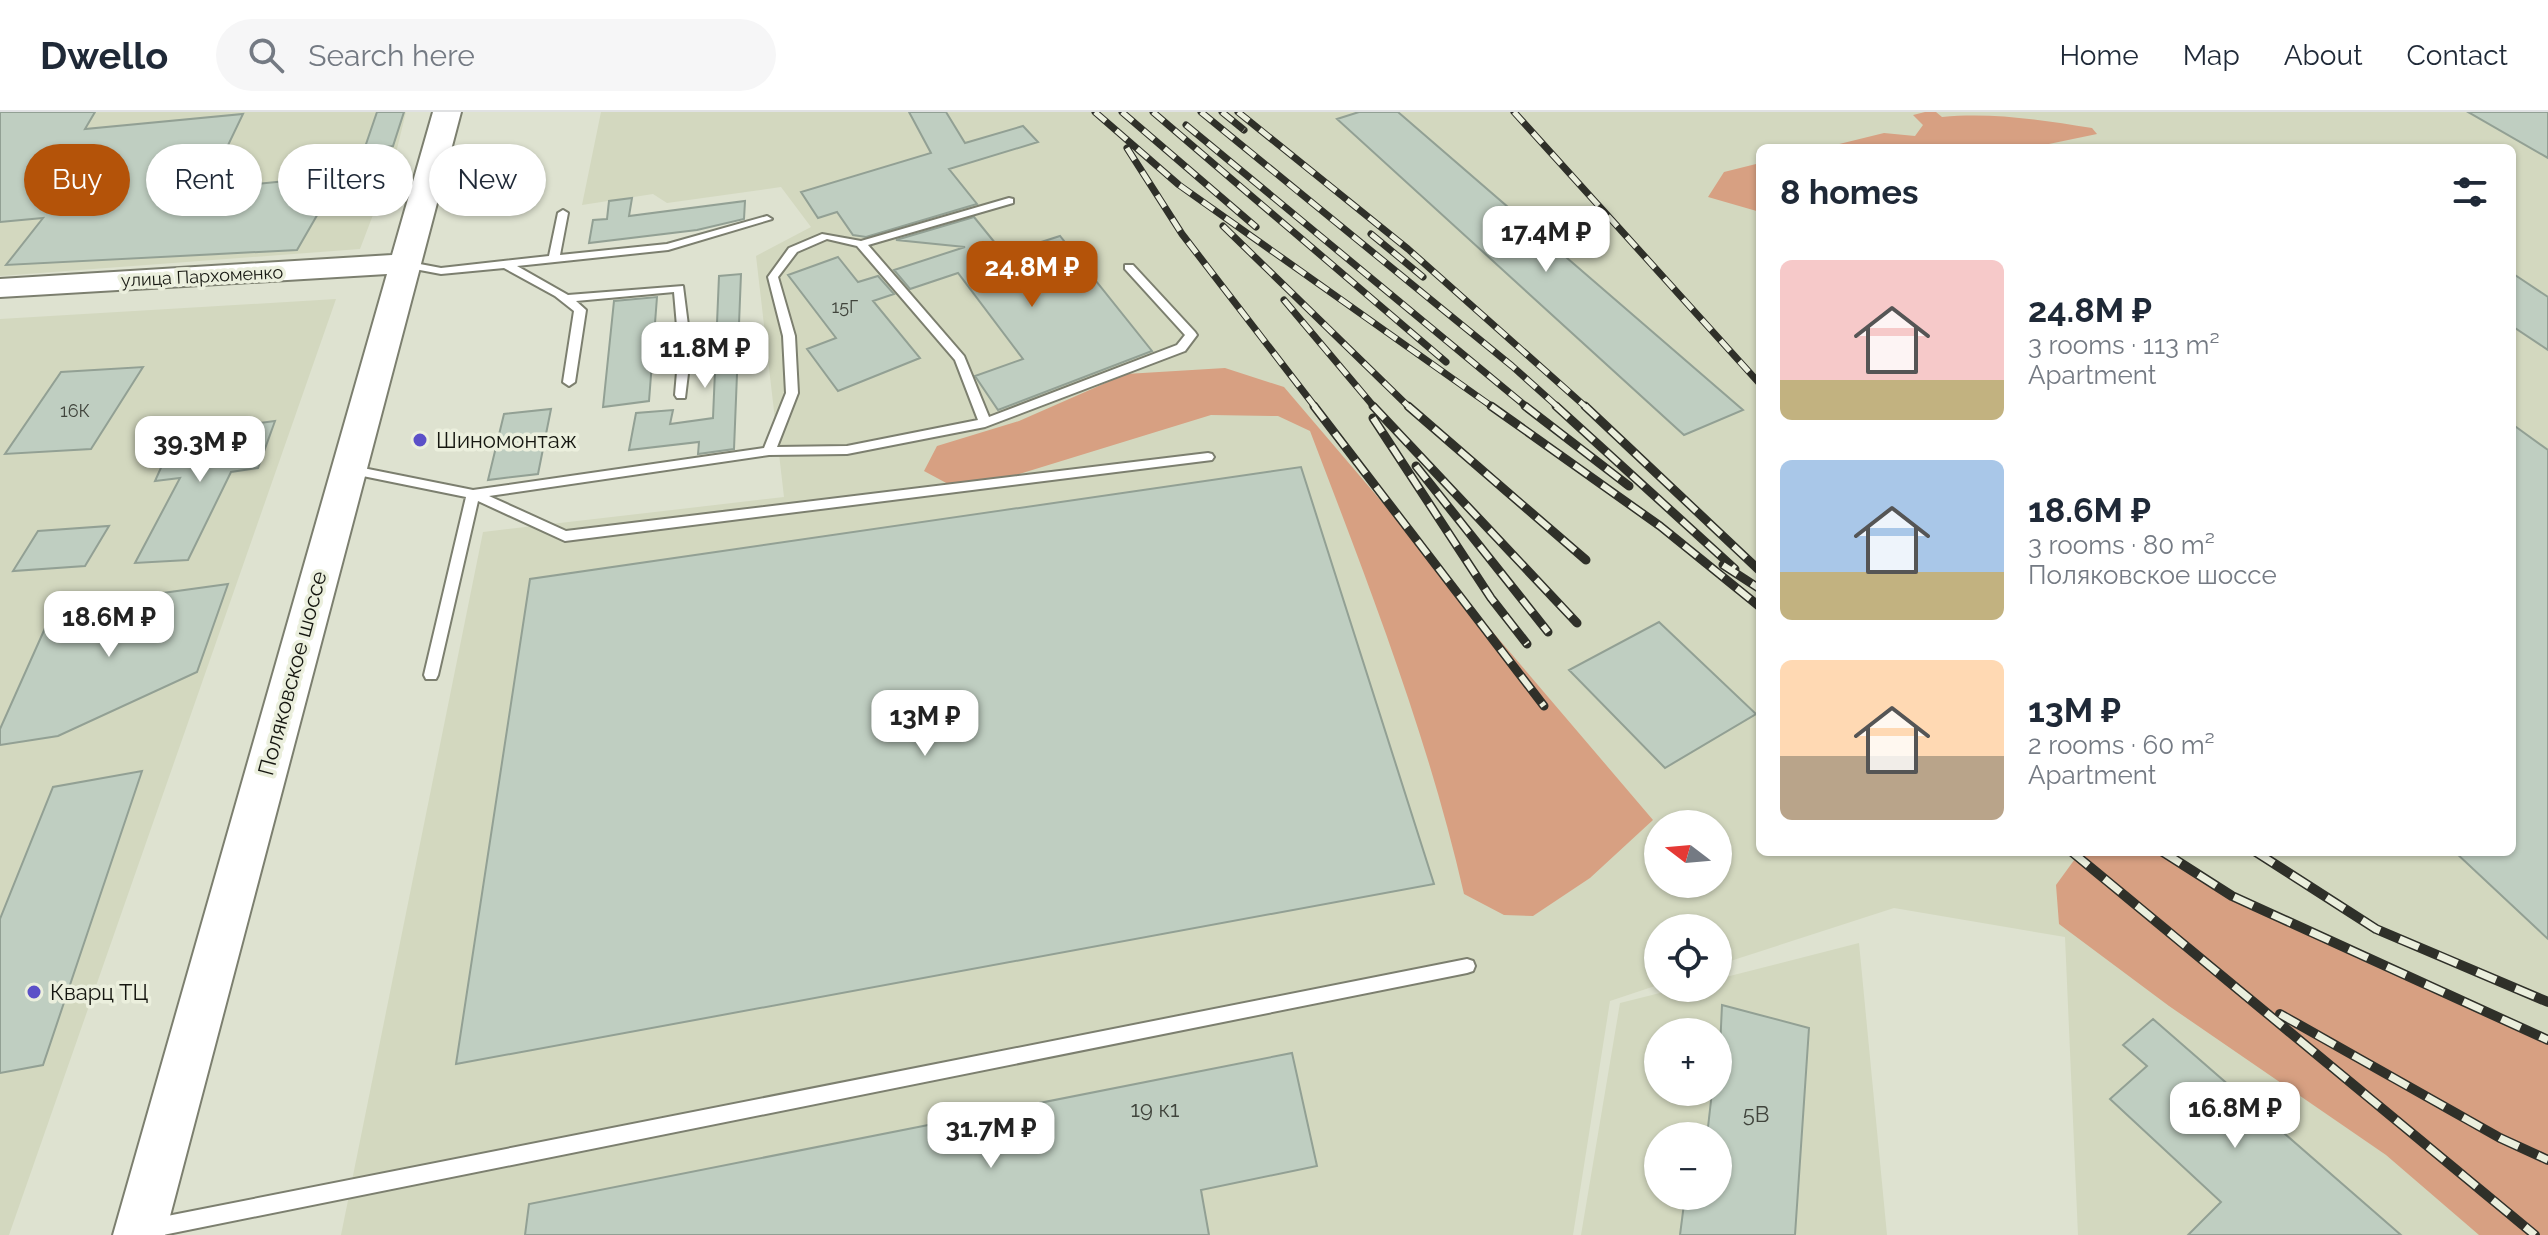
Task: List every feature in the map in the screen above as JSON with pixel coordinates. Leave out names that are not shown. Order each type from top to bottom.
[{"type":"main road","name":"Поляковское шоссе","points":[[139,1233],[447,112]]},
{"type":"main road","name":"улица Пархоменко","points":[[0,288],[404,264]]},
{"type":"lane","points":[[769,451],[792,393],[789,336],[773,277],[793,250],[826,236],[861,244],[1009,201]]},
{"type":"lane","points":[[554,259],[563,213]]},
{"type":"lane","points":[[404,264],[441,271],[668,247],[767,219]]},
{"type":"lane","points":[[861,244],[960,359],[985,423]]},
{"type":"lane","points":[[504,264],[580,310],[569,382]]},
{"type":"lane","points":[[473,494],[769,451],[847,450],[985,423],[1181,348],[1191,335],[1129,267]]},
{"type":"lane","points":[[565,299],[679,288],[685,349],[681,395]]},
{"type":"lane","points":[[348,469],[473,494],[565,536],[1208,457]]},
{"type":"lane","points":[[431,675],[473,494]]},
{"type":"lane","points":[[139,1233],[1467,966]]},
{"type":"shaded area","points":[[0,112],[406,112],[398,144],[278,144],[278,216],[373,216],[360,249],[0,276]]},
{"type":"shaded area","points":[[601,112],[2548,112],[2548,1235],[2078,1235],[2065,937],[1894,908],[1732,960],[1732,914],[1644,914],[1644,990],[1610,1001],[1573,1235],[341,1235],[483,532],[784,497],[756,256],[811,227],[781,187],[667,203],[653,194],[582,205]]},
{"type":"shaded area","points":[[1936,112],[1942,117],[1998,116],[2092,128],[2097,134],[2048,144],[1839,144],[1884,133],[1915,136],[1923,125],[1913,115]]},
{"type":"shaded area","points":[[1756,164],[1756,211],[1708,197],[1724,172]]},
{"type":"shaded area","points":[[336,299],[9,1235],[0,1235],[0,319]]},
{"type":"shaded area","points":[[1225,368],[1284,387],[1644,810],[1644,828],[1590,878],[1533,916],[1504,915],[1464,894],[1415,718],[1310,431],[1278,416],[1211,415],[1003,479],[950,485],[924,471],[937,446],[1019,421],[1126,374]]},
{"type":"shaded area","points":[[2077,856],[2169,856],[2232,896],[2548,1040],[2548,1235],[2479,1235],[2386,1155],[2169,1006],[2059,924],[2056,885]]},
{"type":"shaded area","points":[[1859,943],[1887,1235],[1581,1235],[1620,1003],[1644,997],[1644,1002],[1732,1002],[1732,975]]},
{"type":"building","points":[[0,112],[95,112],[85,129],[243,114],[229,144],[146,144],[146,216],[262,216],[262,183],[278,182],[278,216],[317,216],[297,250],[6,265],[43,218],[0,222]]},
{"type":"building","points":[[377,112],[404,112],[394,144],[366,144]]},
{"type":"building","points":[[909,112],[946,112],[965,143],[1023,126],[1038,142],[949,169],[977,204],[866,237],[853,235],[837,212],[818,218],[801,192],[931,153]]},
{"type":"building","points":[[1359,112],[1398,112],[1743,410],[1684,435],[1337,119]]},
{"type":"building","points":[[2468,112],[2548,112],[2548,158]]},
{"type":"building","points":[[632,198],[629,216],[745,201],[744,219],[697,230],[589,243],[593,220],[607,219],[609,201]]},
{"type":"building","points":[[974,217],[1004,254],[1060,236],[1152,351],[998,410],[975,376],[1023,359],[958,273],[910,289],[894,270],[965,247],[896,240]]},
{"type":"building","points":[[838,257],[858,282],[878,276],[894,294],[873,301],[920,358],[838,391],[807,349],[836,338],[788,275]]},
{"type":"building","points":[[741,274],[734,449],[698,454],[699,442],[629,450],[636,413],[673,410],[670,424],[713,418],[719,276]]},
{"type":"building","points":[[2516,276],[2548,297],[2548,350],[2516,329]]},
{"type":"building","points":[[657,297],[649,401],[603,407],[614,301]]},
{"type":"building","points":[[143,367],[91,449],[5,454],[61,372]]},
{"type":"building","points":[[551,409],[538,474],[488,480],[504,414]]},
{"type":"building","points":[[275,421],[258,468],[231,472],[188,560],[135,563],[180,478],[155,481],[176,434]]},
{"type":"building","points":[[2516,427],[2548,450],[2548,939],[2459,856],[2516,856]]},
{"type":"building","points":[[1301,467],[1434,884],[456,1064],[530,579]]},
{"type":"building","points":[[109,526],[85,566],[13,571],[38,531]]},
{"type":"building","points":[[228,584],[197,672],[58,736],[0,745],[0,729],[54,608]]},
{"type":"building","points":[[1659,622],[1756,714],[1665,768],[1569,670]]},
{"type":"building","name":"Кварц ТЦ","points":[[142,771],[43,1065],[0,1073],[0,919],[53,787]]},
{"type":"building","points":[[1722,1005],[1809,1028],[1795,1235],[1680,1235],[1683,1210],[1732,1210],[1732,1122],[1709,1122],[1710,1106],[1732,1106],[1732,1018],[1721,1018]]},
{"type":"building","points":[[2153,1019],[2401,1235],[2188,1235],[2221,1202],[2110,1099],[2147,1066],[2123,1045]]},
{"type":"building","points":[[1292,1053],[1317,1166],[1201,1190],[1209,1235],[525,1235],[529,1204]]},
{"type":"railway","points":[[1095,112],[1179,185],[1494,408]]},
{"type":"railway","points":[[1122,112],[1256,227]]},
{"type":"railway","points":[[1153,112],[1446,362]]},
{"type":"railway","points":[[1201,112],[1512,366],[1559,408]]},
{"type":"railway","points":[[1222,112],[1244,130]]},
{"type":"railway","points":[[1238,112],[1408,249],[1587,408]]},
{"type":"railway","points":[[1514,112],[1756,380]]},
{"type":"railway","points":[[1186,125],[1528,408]]},
{"type":"railway","points":[[1127,148],[1182,234],[1316,408]]},
{"type":"railway","points":[[1223,226],[1410,408]]},
{"type":"railway","points":[[1371,234],[1423,277]]},
{"type":"railway","points":[[1284,300],[1375,408]]},
{"type":"railway","points":[[1314,406],[1544,706]]},
{"type":"railway","points":[[1373,406],[1577,623]]},
{"type":"railway","points":[[1408,406],[1586,560]]},
{"type":"railway","points":[[1491,406],[1660,526],[1756,604]]},
{"type":"railway","points":[[1525,406],[1629,486]]},
{"type":"railway","points":[[1556,406],[1735,569]]},
{"type":"railway","points":[[1585,406],[1756,567]]},
{"type":"railway","points":[[1373,418],[1491,598],[1527,644]]},
{"type":"railway","points":[[1416,466],[1548,632]]},
{"type":"railway","points":[[1723,565],[1756,586]]},
{"type":"railway","points":[[2077,856],[2535,1235]]},
{"type":"railway","points":[[2169,856],[2232,896],[2548,1040]]},
{"type":"railway","points":[[2262,856],[2376,929],[2548,1002]]},
{"type":"railway","points":[[2280,1014],[2500,1138],[2548,1160]]},
{"type":"place","name":"Шиномонтаж","points":[[420,440]]},
{"type":"place","name":"Кварц ТЦ","points":[[34,992]]}]
